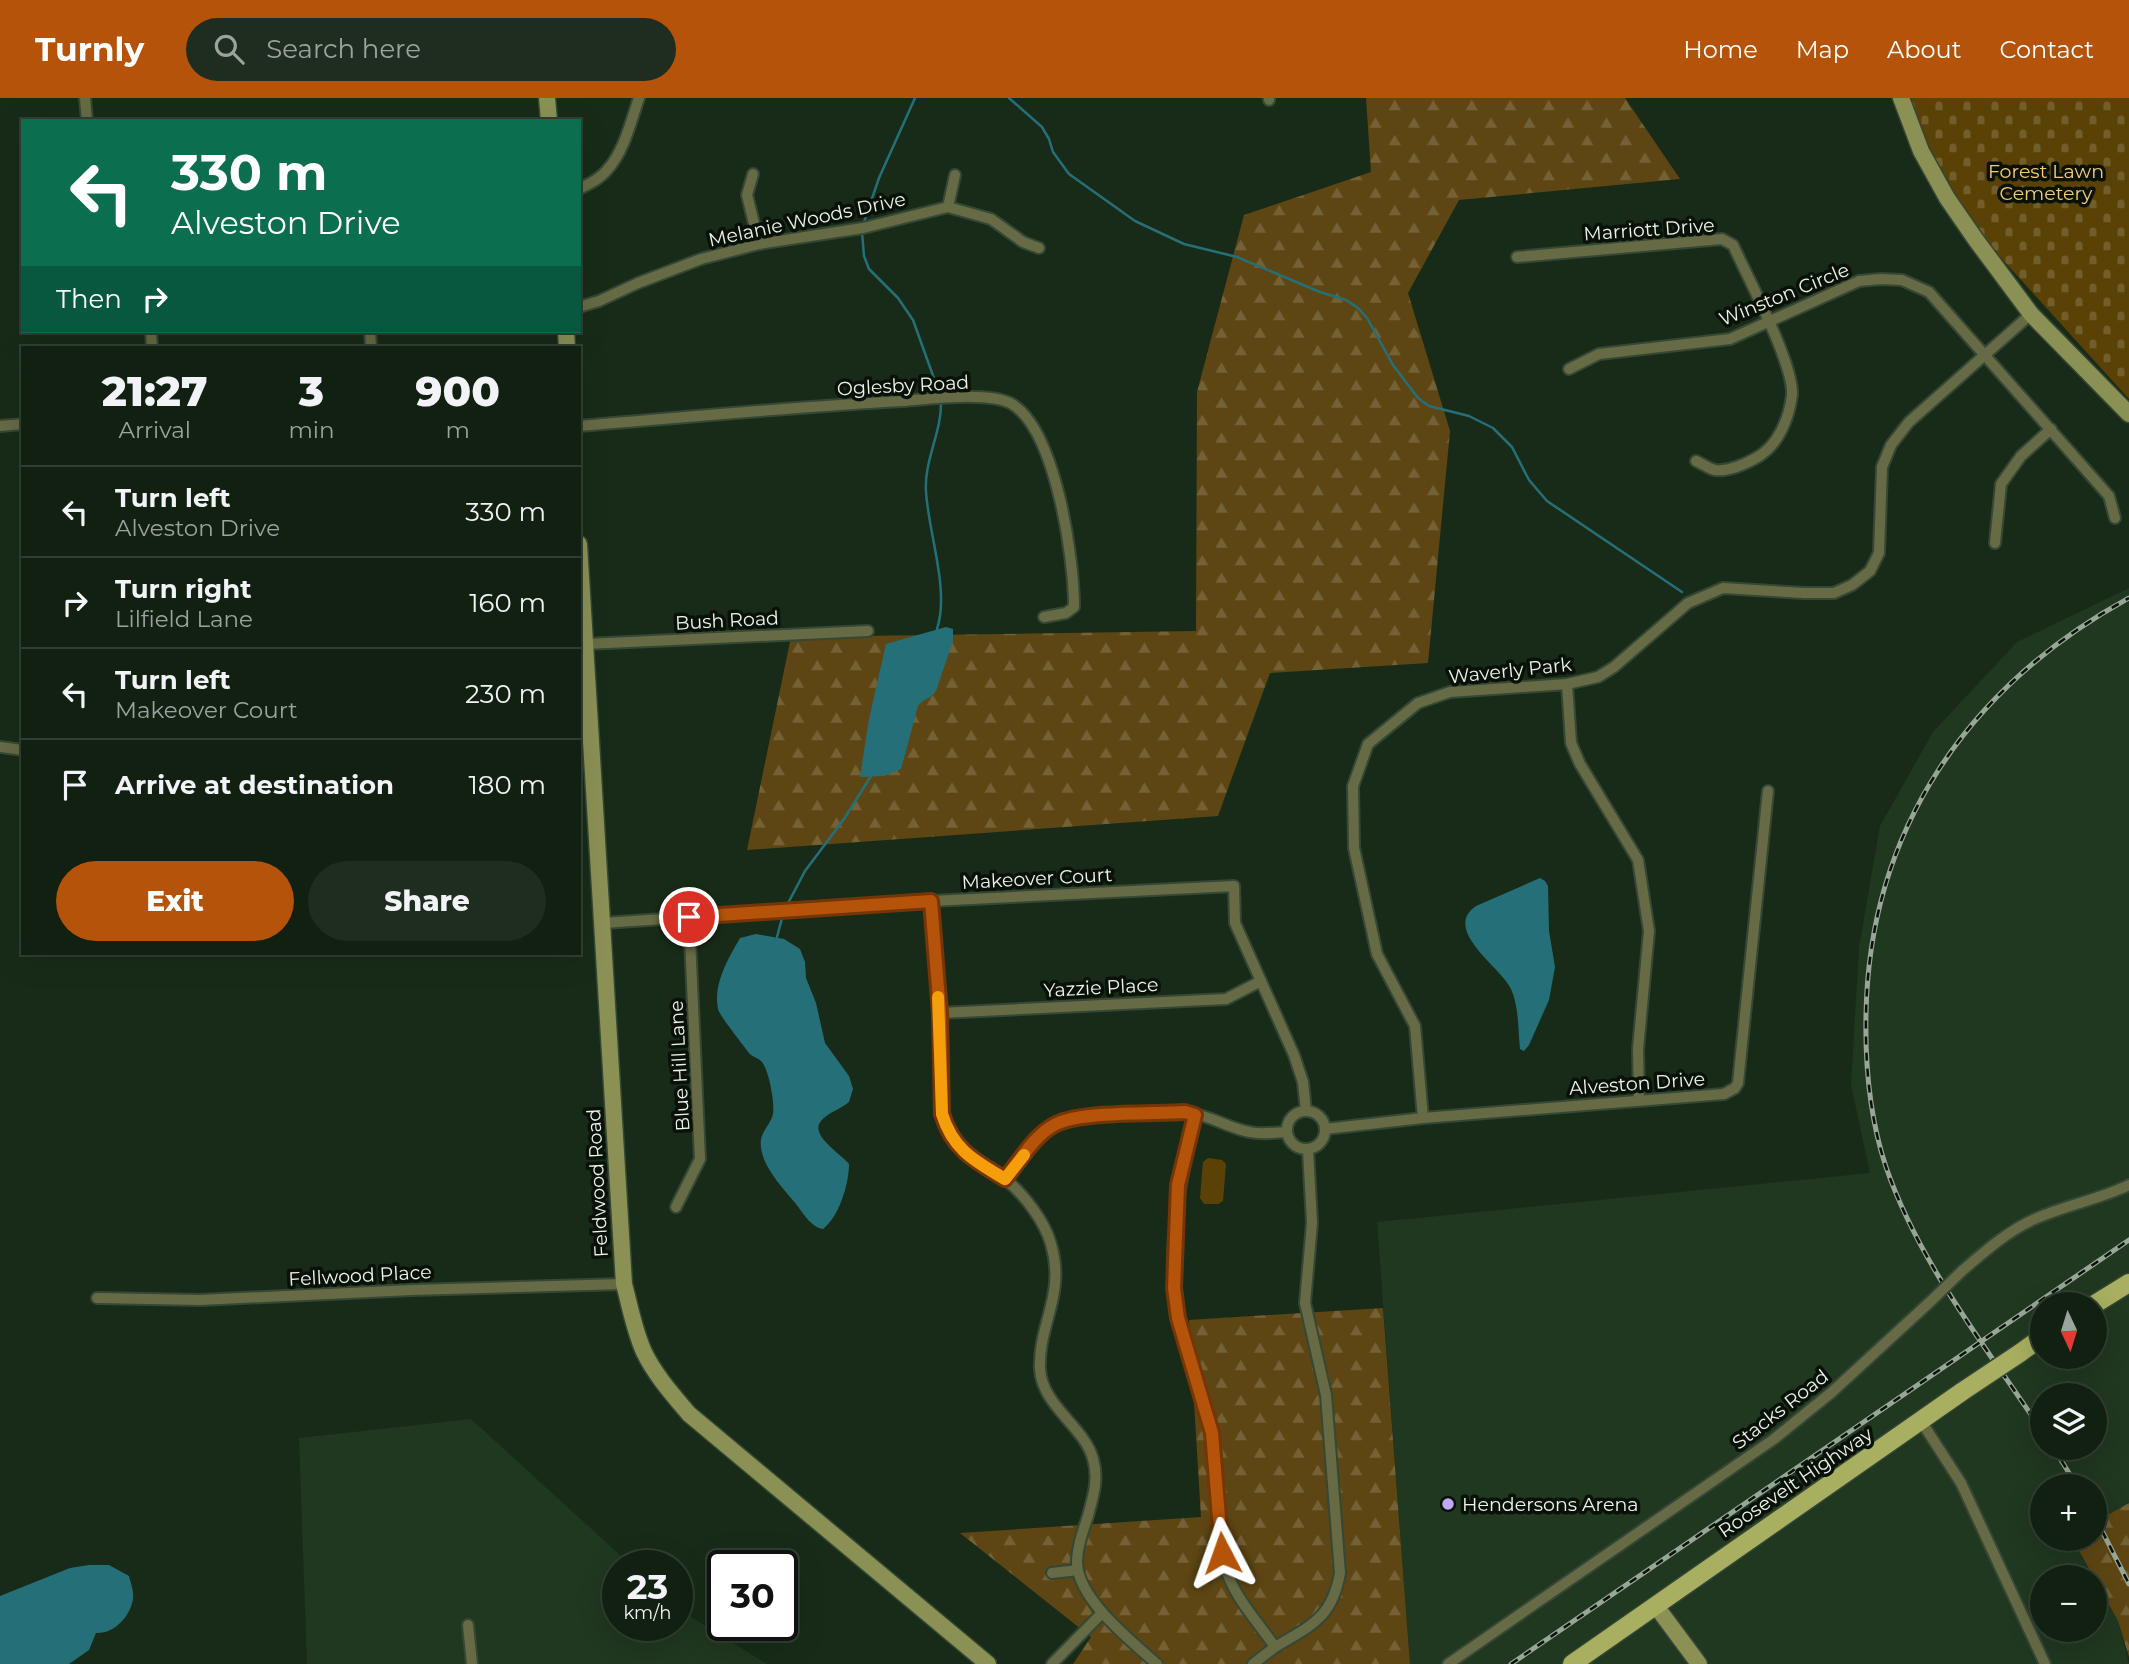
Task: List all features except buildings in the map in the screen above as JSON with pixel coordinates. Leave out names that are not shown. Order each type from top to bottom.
[{"type":"main road","points":[[2107,1297],[2129,1283]]},
{"type":"main road","name":"Roosevelt Highway","points":[[1572,1664],[2030,1346]]},
{"type":"street","points":[[85,98],[87,119]]},
{"type":"street","points":[[547,98],[549,119]]},
{"type":"street","points":[[581,188],[602,175],[615,159],[639,98]]},
{"type":"street","points":[[1901,98],[1921,151],[1947,198],[2031,314],[2129,414]]},
{"type":"street","points":[[753,174],[747,195],[758,244]]},
{"type":"street","points":[[955,174],[948,206],[991,219],[1023,242],[1039,248]]},
{"type":"street","name":"Melanie Woods Drive","points":[[581,306],[702,259],[758,244],[863,228],[948,206]]},
{"type":"street","name":"Marriott Drive","points":[[1517,257],[1722,239],[1732,245],[1769,322],[1788,372],[1792,394],[1782,431],[1765,453],[1742,466],[1715,470],[1696,461]]},
{"type":"street","name":"Winston Circle","points":[[1569,369],[1599,354],[1730,339],[1859,281],[1902,280],[1929,292],[1986,354],[2109,496],[2115,518]]},
{"type":"street","name":"Waverly Park","points":[[1423,1118],[1415,1026],[1377,954],[1354,848],[1353,786],[1368,744],[1418,702],[1450,692],[1567,684],[1598,677],[1614,667],[1688,603],[1723,588],[1834,593],[1852,585],[1870,571],[1879,553],[1882,467],[1891,445],[1909,422],[2031,314]]},
{"type":"street","name":"Oglesby Road","points":[[581,426],[864,403],[963,397],[1000,399],[1013,405],[1024,415],[1034,430],[1052,469],[1067,529],[1074,607],[1066,613],[1044,617]]},
{"type":"street","points":[[0,426],[21,424]]},
{"type":"street","points":[[1995,543],[2001,484],[2021,456],[2051,429]]},
{"type":"street","name":"Feldwood Road","points":[[581,573],[586,644],[585,714],[603,923],[624,1284],[637,1334],[645,1354],[666,1387],[689,1414],[988,1664]]},
{"type":"street","name":"Bush Road","points":[[586,644],[868,631]]},
{"type":"street","points":[[1567,684],[1571,743],[1580,764],[1638,860],[1649,930],[1638,1049],[1639,1099]]},
{"type":"street","points":[[0,747],[21,750]]},
{"type":"street","name":"Alveston Drive","points":[[1325,1129],[1639,1099],[1724,1094],[1735,1088],[1738,1083],[1768,791]]},
{"type":"street","name":"Makeover Court","points":[[603,923],[931,901],[1234,886],[1235,923],[1297,1064],[1303,1082],[1306,1111]]},
{"type":"street","points":[[931,901],[940,1013],[942,1114],[947,1129],[967,1156],[1005,1179],[1027,1200],[1047,1234],[1053,1251],[1056,1286],[1041,1355],[1041,1378],[1052,1400],[1089,1448],[1096,1470],[1093,1499],[1078,1552],[1078,1570],[1085,1590],[1102,1613],[1157,1664]]},
{"type":"street","name":"Blue Hill Lane","points":[[676,1208],[700,1159],[689,917]]},
{"type":"street","name":"Yazzie Place","points":[[940,1013],[1226,999],[1261,981]]},
{"type":"street","points":[[1306,1111],[1319,1116],[1325,1129],[1321,1143],[1308,1150],[1296,1147],[1288,1138],[1287,1132],[1291,1119],[1306,1111]]},
{"type":"street","points":[[1005,1179],[1040,1136],[1055,1124],[1077,1117],[1185,1112],[1246,1132],[1287,1132]]},
{"type":"street","points":[[1195,1115],[1178,1185],[1174,1288],[1178,1318],[1212,1433],[1225,1566],[1239,1596],[1275,1647]]},
{"type":"street","points":[[1253,1664],[1320,1618],[1335,1598],[1340,1573],[1326,1395],[1305,1303],[1312,1223],[1308,1150]]},
{"type":"street","name":"Stacks Road","points":[[1448,1664],[1774,1439],[1832,1392],[1992,1245],[2035,1219],[2129,1185]]},
{"type":"street","name":"Fellwood Place","points":[[97,1298],[200,1300],[399,1290],[624,1284]]},
{"type":"street","points":[[1921,1421],[1961,1483],[2045,1664]]},
{"type":"street","points":[[1052,1573],[1078,1570]]},
{"type":"street","points":[[1656,1606],[1699,1664]]},
{"type":"street","points":[[1052,1664],[1102,1613]]},
{"type":"street","points":[[468,1625],[472,1664]]},
{"type":"shaded area","points":[[2129,588],[2129,1503],[2107,1515],[2107,1474],[2030,1474],[2030,1551],[2079,1551],[2087,1565],[2030,1565],[2030,1642],[2107,1642],[2107,1601],[2118,1621],[2129,1664],[1410,1664],[1377,1222],[1870,1173],[1851,1085],[1859,947],[1880,826],[1933,732],[2017,642]]},
{"type":"shaded area","points":[[471,1419],[614,1550],[602,1550],[602,1641],[693,1641],[693,1618],[707,1627],[707,1641],[730,1641],[767,1664],[307,1664],[299,1438]]},
{"type":"green space","points":[[1366,98],[1625,98],[1680,179],[1459,200],[1408,293],[1450,431],[1428,663],[1270,673],[1218,816],[747,850],[791,637],[1196,631],[1197,392],[1244,215],[1371,172]]},
{"type":"green space","name":"Forest Lawn Cemetery","points":[[1908,98],[2129,98],[2129,399],[2002,259],[1962,209],[1932,156]]},
{"type":"green space","points":[[1208,1158],[1222,1160],[1226,1164],[1223,1201],[1218,1204],[1204,1204],[1200,1198],[1203,1162]]},
{"type":"green space","points":[[1383,1308],[1410,1664],[1073,1664],[1091,1637],[960,1533],[1201,1517],[1189,1320]]},
{"type":"green space","points":[[2129,1503],[2129,1657],[2118,1621],[2107,1601],[2107,1565],[2087,1565],[2079,1551],[2107,1551],[2107,1515]]},
{"type":"water","points":[[946,627],[953,629],[953,641],[936,691],[918,706],[901,769],[884,776],[860,777],[869,719],[886,644]]},
{"type":"water","points":[[1540,878],[1548,886],[1549,931],[1555,967],[1549,1000],[1524,1051],[1520,1049],[1517,1011],[1511,989],[1477,949],[1465,926],[1467,916],[1476,906]]},
{"type":"water","points":[[756,934],[784,939],[800,949],[825,1043],[849,1076],[853,1089],[849,1102],[824,1118],[818,1126],[822,1138],[849,1164],[842,1200],[834,1217],[823,1229],[808,1219],[767,1166],[761,1139],[773,1109],[767,1072],[762,1062],[749,1053],[718,1009],[720,981],[731,954],[740,938]]},
{"type":"water","points":[[109,1565],[129,1576],[133,1599],[125,1618],[109,1631],[96,1633],[89,1650],[69,1664],[0,1664],[0,1596],[70,1568]]},
{"type":"waterway","points":[[863,225],[879,178],[915,98]]},
{"type":"waterway","points":[[1009,98],[1042,127],[1053,152],[1069,174],[1135,221],[1184,244],[1237,257],[1346,300],[1358,308],[1367,318],[1393,365],[1418,398],[1429,406],[1469,416],[1493,428],[1512,447],[1529,480],[1547,501],[1682,592]]},
{"type":"waterway","points":[[862,232],[864,256],[869,269],[898,298],[913,320],[940,395]]},
{"type":"waterway","points":[[937,629],[940,579],[926,480],[939,424],[941,401]]},
{"type":"waterway","points":[[786,907],[805,871],[844,819],[871,776]]},
{"type":"waterway","points":[[777,937],[782,918]]},
{"type":"railway","points":[[2030,1413],[1935,1271],[1916,1237],[1886,1167],[1872,1111],[1866,1053],[1866,1015],[1872,947],[1886,884],[1908,825],[1939,770],[1976,720],[2021,674],[2072,634],[2129,598]]},
{"type":"railway","points":[[1511,1664],[2129,1240]]},
{"type":"railway","points":[[2061,1460],[2070,1474]]},
{"type":"railway","points":[[2107,1541],[2129,1584]]},
{"type":"slow traffic","points":[[938,997],[942,1114],[947,1129],[967,1156],[1005,1179],[1024,1155]]},
{"type":"place","name":"Hendersons Arena","points":[[1448,1504]]},
{"type":"route","points":[[689,917],[931,901],[940,1013],[942,1114],[947,1129],[967,1156],[1005,1179],[1040,1136],[1055,1124],[1077,1117],[1185,1112],[1195,1115],[1178,1185],[1174,1288],[1178,1318],[1212,1433],[1222,1553]]}]
